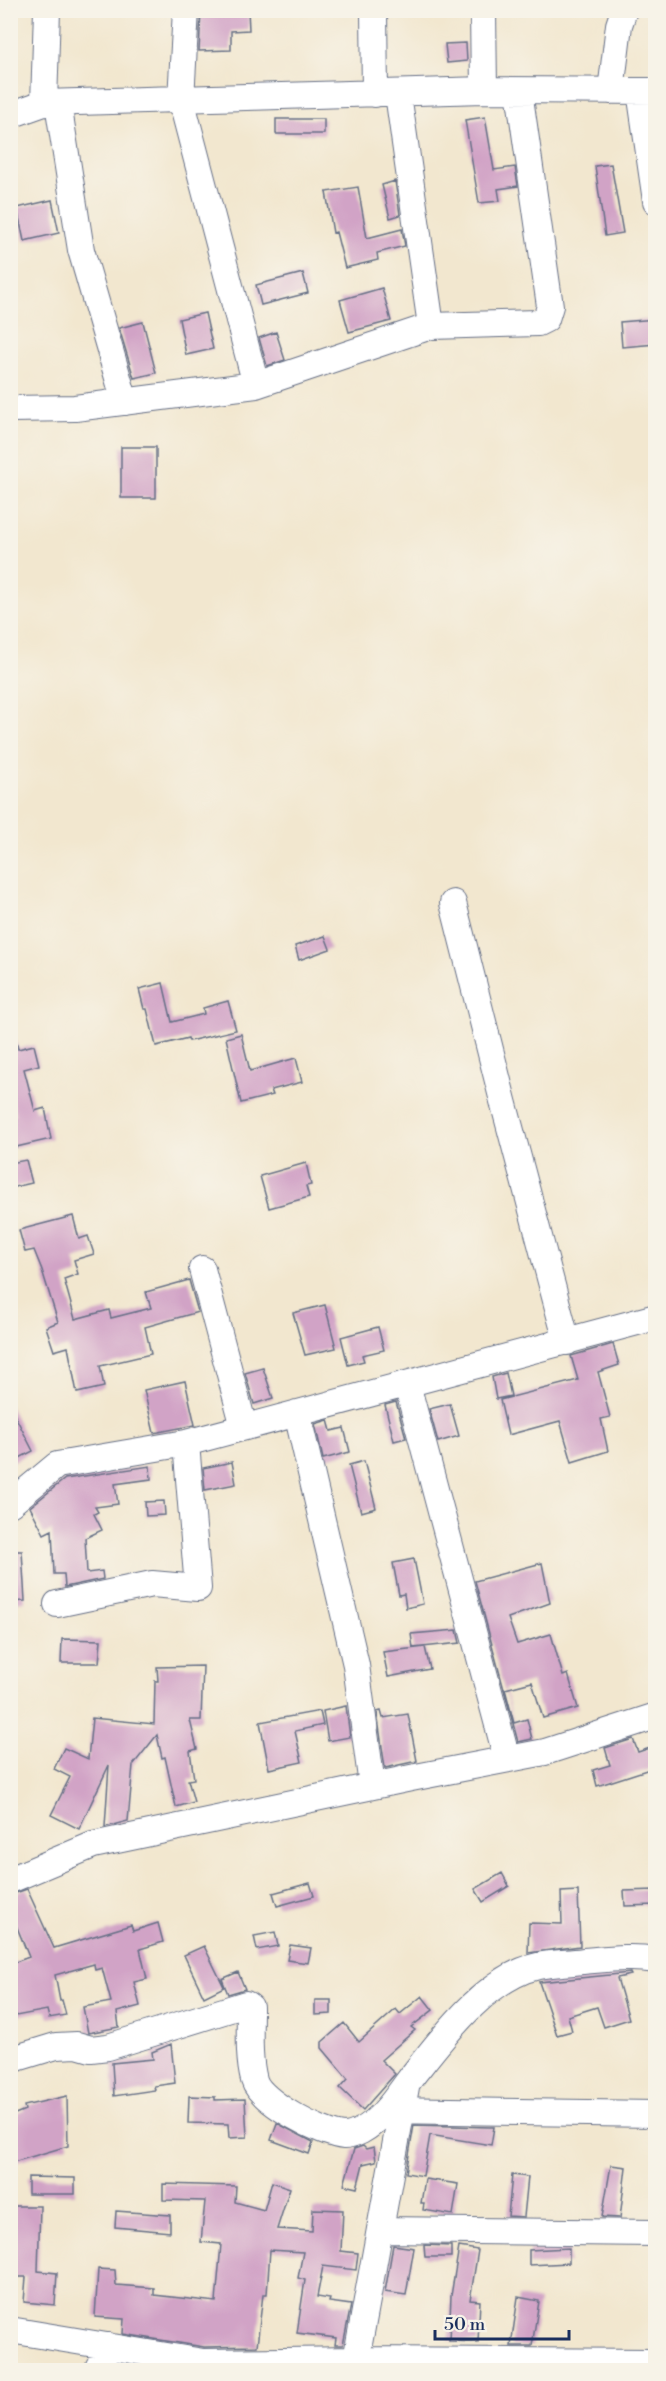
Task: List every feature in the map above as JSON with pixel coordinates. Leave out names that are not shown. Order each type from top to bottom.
[{"type":"street","points":[[47,10],[51,103],[81,250],[125,402]]},
{"type":"street","points":[[186,10],[182,99],[256,385]]},
{"type":"street","points":[[374,10],[387,94],[431,326]]},
{"type":"street","points":[[483,10],[484,90]]},
{"type":"street","points":[[611,91],[619,25],[624,10]]},
{"type":"street","points":[[10,115],[51,103],[484,90],[648,91],[656,201]]},
{"type":"street","points":[[10,409],[75,408],[256,385],[431,326],[538,323],[546,319],[550,306],[519,91]]},
{"type":"street","points":[[453,903],[502,1101],[567,1342]]},
{"type":"street","points":[[202,1269],[244,1427]]},
{"type":"street","points":[[10,1504],[57,1465],[186,1443],[656,1317]]},
{"type":"street","points":[[407,1384],[507,1760]]},
{"type":"street","points":[[297,1413],[356,1665],[372,1786]]},
{"type":"street","points":[[57,1604],[152,1584],[198,1588],[186,1443]]},
{"type":"street","points":[[10,1880],[93,1845],[544,1752],[656,1716]]},
{"type":"street","points":[[356,2360],[381,2230],[395,2110],[406,2084],[448,2029],[480,1999],[519,1972],[538,1966],[634,1957],[656,1960]]},
{"type":"street","points":[[10,2060],[56,2046],[77,2045],[92,2049],[108,2047],[246,2004],[250,2007],[254,2081],[266,2098],[313,2125],[345,2136],[360,2131],[395,2110],[656,2114]]},
{"type":"street","points":[[381,2230],[656,2233]]},
{"type":"street","points":[[10,2330],[109,2346],[203,2366],[356,2360],[656,2362]]},
{"type":"street","points":[[97,2370],[109,2346]]},
{"type":"building","points":[[248,10],[249,30],[231,31],[231,50],[199,51],[201,12]]},
{"type":"building","points":[[466,43],[467,61],[447,63],[445,44]]},
{"type":"building","points":[[485,117],[494,170],[515,167],[518,186],[498,189],[500,201],[479,203],[465,120]]},
{"type":"building","points":[[276,119],[324,119],[324,134],[276,134]]},
{"type":"building","points":[[611,164],[623,233],[605,236],[595,166]]},
{"type":"building","points":[[395,181],[400,215],[390,218],[382,185]]},
{"type":"building","points":[[358,187],[367,238],[402,229],[405,246],[377,253],[378,260],[345,268],[336,232],[333,233],[326,192]]},
{"type":"building","points":[[52,200],[59,233],[24,241],[17,208]]},
{"type":"building","points":[[303,273],[308,293],[261,305],[256,285]]},
{"type":"building","points":[[382,288],[391,321],[349,332],[340,300]]},
{"type":"building","points":[[205,313],[213,349],[186,355],[179,319]]},
{"type":"building","points":[[656,319],[656,344],[622,347],[620,322]]},
{"type":"building","points":[[143,322],[156,373],[134,378],[119,328]]},
{"type":"building","points":[[276,332],[285,360],[267,366],[259,338]]},
{"type":"building","points":[[121,447],[156,447],[156,498],[121,498]]},
{"type":"building","points":[[325,936],[330,949],[299,960],[295,946]]},
{"type":"building","points":[[163,983],[172,1022],[204,1014],[203,1008],[228,1001],[236,1030],[156,1046],[147,1009],[144,1009],[139,989]]},
{"type":"building","points":[[241,1034],[250,1071],[296,1058],[302,1082],[271,1090],[273,1095],[241,1103],[226,1038]]},
{"type":"building","points":[[15,1036],[18,1049],[34,1045],[39,1065],[24,1069],[35,1111],[45,1108],[51,1139],[12,1148],[10,1116],[16,1115],[10,1092],[10,1037]]},
{"type":"building","points":[[26,1160],[32,1183],[10,1188],[10,1163]]},
{"type":"building","points":[[306,1163],[311,1185],[306,1186],[309,1197],[269,1208],[260,1176]]},
{"type":"building","points":[[73,1216],[79,1239],[88,1236],[94,1254],[74,1260],[78,1274],[64,1279],[75,1319],[109,1310],[111,1318],[151,1308],[146,1292],[189,1280],[198,1312],[145,1327],[151,1354],[100,1366],[104,1387],[77,1393],[68,1347],[54,1351],[46,1327],[58,1322],[42,1270],[34,1250],[25,1252],[19,1230]]},
{"type":"building","points":[[325,1305],[336,1348],[305,1355],[293,1313]]},
{"type":"building","points":[[378,1327],[384,1350],[362,1355],[364,1361],[348,1365],[341,1337]]},
{"type":"building","points":[[613,1344],[619,1365],[598,1372],[610,1417],[601,1419],[608,1451],[572,1462],[560,1421],[508,1435],[500,1400],[578,1380],[571,1356]]},
{"type":"building","points":[[263,1368],[273,1398],[254,1404],[245,1373]]},
{"type":"building","points":[[506,1373],[511,1396],[496,1399],[492,1377]]},
{"type":"building","points":[[185,1381],[195,1425],[154,1433],[144,1390]]},
{"type":"building","points":[[396,1402],[406,1438],[394,1441],[385,1405]]},
{"type":"building","points":[[450,1404],[459,1436],[438,1442],[429,1409]]},
{"type":"building","points":[[10,1406],[33,1451],[10,1463]]},
{"type":"building","points":[[328,1420],[331,1431],[344,1428],[350,1452],[323,1459],[315,1424]]},
{"type":"building","points":[[364,1461],[376,1508],[361,1512],[349,1465]]},
{"type":"building","points":[[232,1462],[236,1484],[205,1490],[203,1468]]},
{"type":"building","points":[[150,1466],[151,1479],[115,1484],[118,1504],[95,1507],[98,1512],[94,1514],[102,1530],[85,1538],[87,1573],[102,1571],[103,1579],[65,1587],[64,1574],[54,1574],[52,1530],[44,1534],[30,1507],[65,1479]]},
{"type":"building","points":[[164,1501],[165,1515],[146,1516],[145,1502]]},
{"type":"building","points":[[10,1551],[22,1551],[25,1601],[10,1602]]},
{"type":"building","points":[[414,1559],[423,1604],[406,1608],[404,1594],[399,1595],[393,1563]]},
{"type":"building","points":[[542,1563],[550,1603],[508,1618],[517,1644],[551,1634],[563,1676],[568,1674],[578,1708],[543,1718],[532,1682],[505,1689],[514,1723],[527,1719],[532,1739],[518,1742],[475,1581]]},
{"type":"building","points":[[457,1630],[460,1643],[413,1648],[411,1634]]},
{"type":"building","points":[[62,1639],[101,1640],[99,1663],[61,1663]]},
{"type":"building","points":[[425,1647],[430,1669],[388,1677],[383,1652]]},
{"type":"building","points":[[203,1666],[201,1720],[190,1720],[197,1749],[190,1751],[194,1779],[188,1780],[194,1802],[176,1807],[165,1757],[162,1758],[157,1735],[133,1765],[128,1821],[105,1827],[109,1765],[79,1829],[51,1815],[70,1777],[54,1769],[64,1748],[88,1759],[92,1718],[154,1724],[157,1667]]},
{"type":"building","points":[[346,1706],[350,1737],[328,1741],[323,1711]]},
{"type":"building","points":[[320,1711],[323,1725],[295,1731],[302,1762],[269,1769],[260,1722]]},
{"type":"building","points":[[381,1711],[383,1718],[408,1714],[417,1761],[385,1768],[377,1712]]},
{"type":"building","points":[[633,1739],[638,1752],[656,1746],[656,1767],[597,1786],[593,1770],[610,1765],[605,1748]]},
{"type":"building","points":[[502,1873],[509,1886],[483,1902],[475,1889]]},
{"type":"building","points":[[310,1883],[314,1896],[277,1906],[273,1893]]},
{"type":"building","points":[[27,1889],[54,1948],[131,1925],[133,1931],[158,1923],[163,1942],[140,1949],[147,1979],[134,1982],[140,2006],[117,2012],[119,2027],[88,2033],[83,2007],[111,2002],[102,1968],[95,1970],[94,1964],[55,1975],[60,2001],[62,2000],[66,2015],[49,2018],[47,2010],[16,2016],[10,1990],[10,1964],[29,1957],[14,1920],[10,1921],[10,1895]]},
{"type":"building","points":[[656,1890],[656,1905],[625,1906],[624,1891]]},
{"type":"building","points":[[578,1891],[580,1946],[528,1953],[529,1923],[562,1924],[561,1892]]},
{"type":"building","points":[[275,1932],[278,1946],[257,1950],[254,1936]]},
{"type":"building","points":[[290,1945],[311,1948],[308,1963],[287,1960]]},
{"type":"building","points":[[204,1946],[224,1987],[204,1997],[184,1955]]},
{"type":"building","points":[[238,1972],[245,1989],[228,1994],[222,1979]]},
{"type":"building","points":[[630,1973],[631,1975],[617,1978],[629,2019],[604,2027],[597,2007],[568,2016],[572,2031],[557,2035],[539,1982]]},
{"type":"building","points":[[422,1996],[433,2010],[411,2027],[415,2030],[381,2060],[395,2074],[363,2110],[340,2088],[348,2079],[322,2048],[322,2042],[344,2023],[359,2042],[396,2009],[400,2014]]},
{"type":"building","points":[[315,2000],[331,2000],[331,2014],[315,2015]]},
{"type":"building","points":[[171,2044],[175,2083],[154,2086],[155,2090],[114,2096],[112,2063],[153,2059],[152,2052]]},
{"type":"building","points":[[67,2096],[68,2146],[10,2163],[10,2116],[25,2110],[24,2106]]},
{"type":"building","points":[[189,2096],[215,2097],[215,2100],[245,2099],[247,2137],[229,2138],[228,2124],[188,2123]]},
{"type":"building","points":[[277,2123],[313,2142],[309,2154],[271,2140]]},
{"type":"building","points":[[414,2125],[494,2127],[491,2145],[430,2135],[423,2176],[406,2173]]},
{"type":"building","points":[[363,2146],[366,2149],[374,2147],[376,2161],[363,2164],[357,2188],[344,2185],[354,2149]]},
{"type":"building","points":[[611,2165],[626,2167],[620,2218],[602,2217]]},
{"type":"building","points":[[512,2175],[528,2177],[524,2217],[508,2216]]},
{"type":"building","points":[[28,2177],[75,2178],[75,2194],[28,2194]]},
{"type":"building","points":[[425,2179],[458,2184],[453,2215],[423,2210],[424,2203],[421,2203]]},
{"type":"building","points":[[272,2182],[290,2188],[277,2229],[312,2231],[313,2209],[343,2210],[341,2251],[358,2253],[356,2270],[323,2266],[317,2297],[330,2299],[329,2302],[351,2305],[343,2345],[335,2345],[336,2338],[297,2333],[305,2280],[298,2278],[303,2252],[270,2250],[267,2294],[263,2294],[257,2346],[204,2347],[123,2334],[124,2319],[95,2317],[98,2269],[115,2270],[116,2285],[154,2288],[154,2295],[216,2302],[221,2244],[201,2242],[205,2201],[163,2200],[163,2184],[236,2186],[235,2202],[264,2210]]},
{"type":"building","points":[[14,2206],[40,2206],[38,2271],[57,2273],[55,2305],[24,2302],[26,2277],[10,2277]]},
{"type":"building","points":[[116,2211],[170,2215],[170,2232],[115,2227]]},
{"type":"building","points":[[393,2245],[414,2248],[406,2295],[385,2292]]},
{"type":"building","points":[[424,2245],[451,2246],[451,2257],[425,2257]]},
{"type":"building","points":[[459,2247],[478,2250],[470,2300],[480,2301],[478,2342],[449,2341],[451,2296]]},
{"type":"building","points":[[569,2248],[569,2263],[529,2265],[529,2250]]},
{"type":"building","points":[[518,2297],[539,2301],[532,2346],[511,2346]]}]
